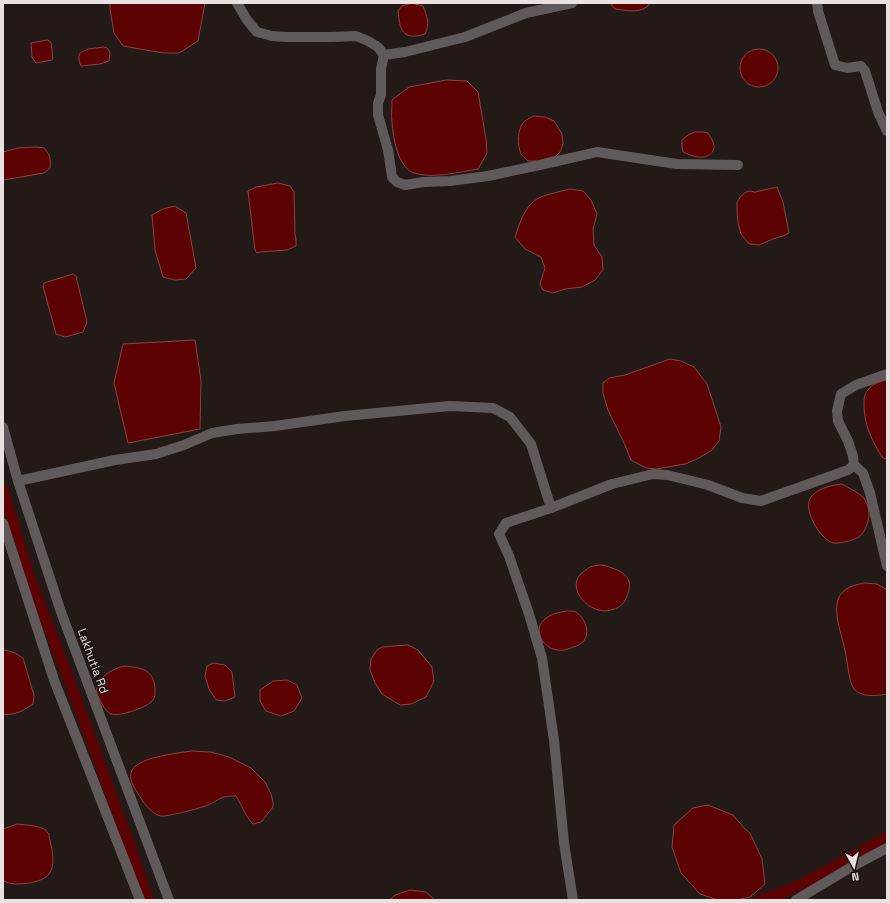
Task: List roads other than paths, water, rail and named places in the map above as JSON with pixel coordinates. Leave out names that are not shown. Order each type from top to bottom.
[{"type":"street","points":[[237,3],[247,20],[257,32],[272,36],[286,37],[356,36],[368,40],[378,47],[384,55],[382,69],[382,95],[378,103],[378,115],[388,150],[392,177],[397,182],[405,185],[424,182],[450,182],[488,176],[530,168],[597,152],[677,164],[738,165]]},
{"type":"street","points":[[384,55],[405,52],[458,39],[526,13],[572,3]]},
{"type":"street","points":[[817,3],[818,11],[835,65],[847,68],[861,66],[863,68],[878,112],[887,131]]},
{"type":"street","points":[[887,374],[856,385],[840,394],[837,411],[838,421],[848,441],[853,456],[854,465],[863,473],[870,493],[887,566]]},
{"type":"street","points":[[18,481],[115,460],[156,454],[184,445],[212,433],[237,429],[275,426],[345,416],[450,406],[493,408],[510,417],[531,444],[551,508]]},
{"type":"street","name":"Lakhutia Rd","points":[[3,427],[18,481],[61,612],[169,900]]},
{"type":"street","points":[[573,900],[564,843],[554,740],[542,658],[509,556],[499,534],[506,523],[551,508],[612,484],[653,474],[667,475],[708,485],[742,498],[761,501],[848,470],[854,465]]},
{"type":"street","points":[[3,523],[54,680],[140,900]]},
{"type":"street","points":[[796,900],[853,866],[887,848]]},
{"type":"waterway","points":[[3,490],[29,576],[75,696],[148,900]]},
{"type":"waterway","points":[[760,900],[782,893],[810,880],[887,837]]}]
